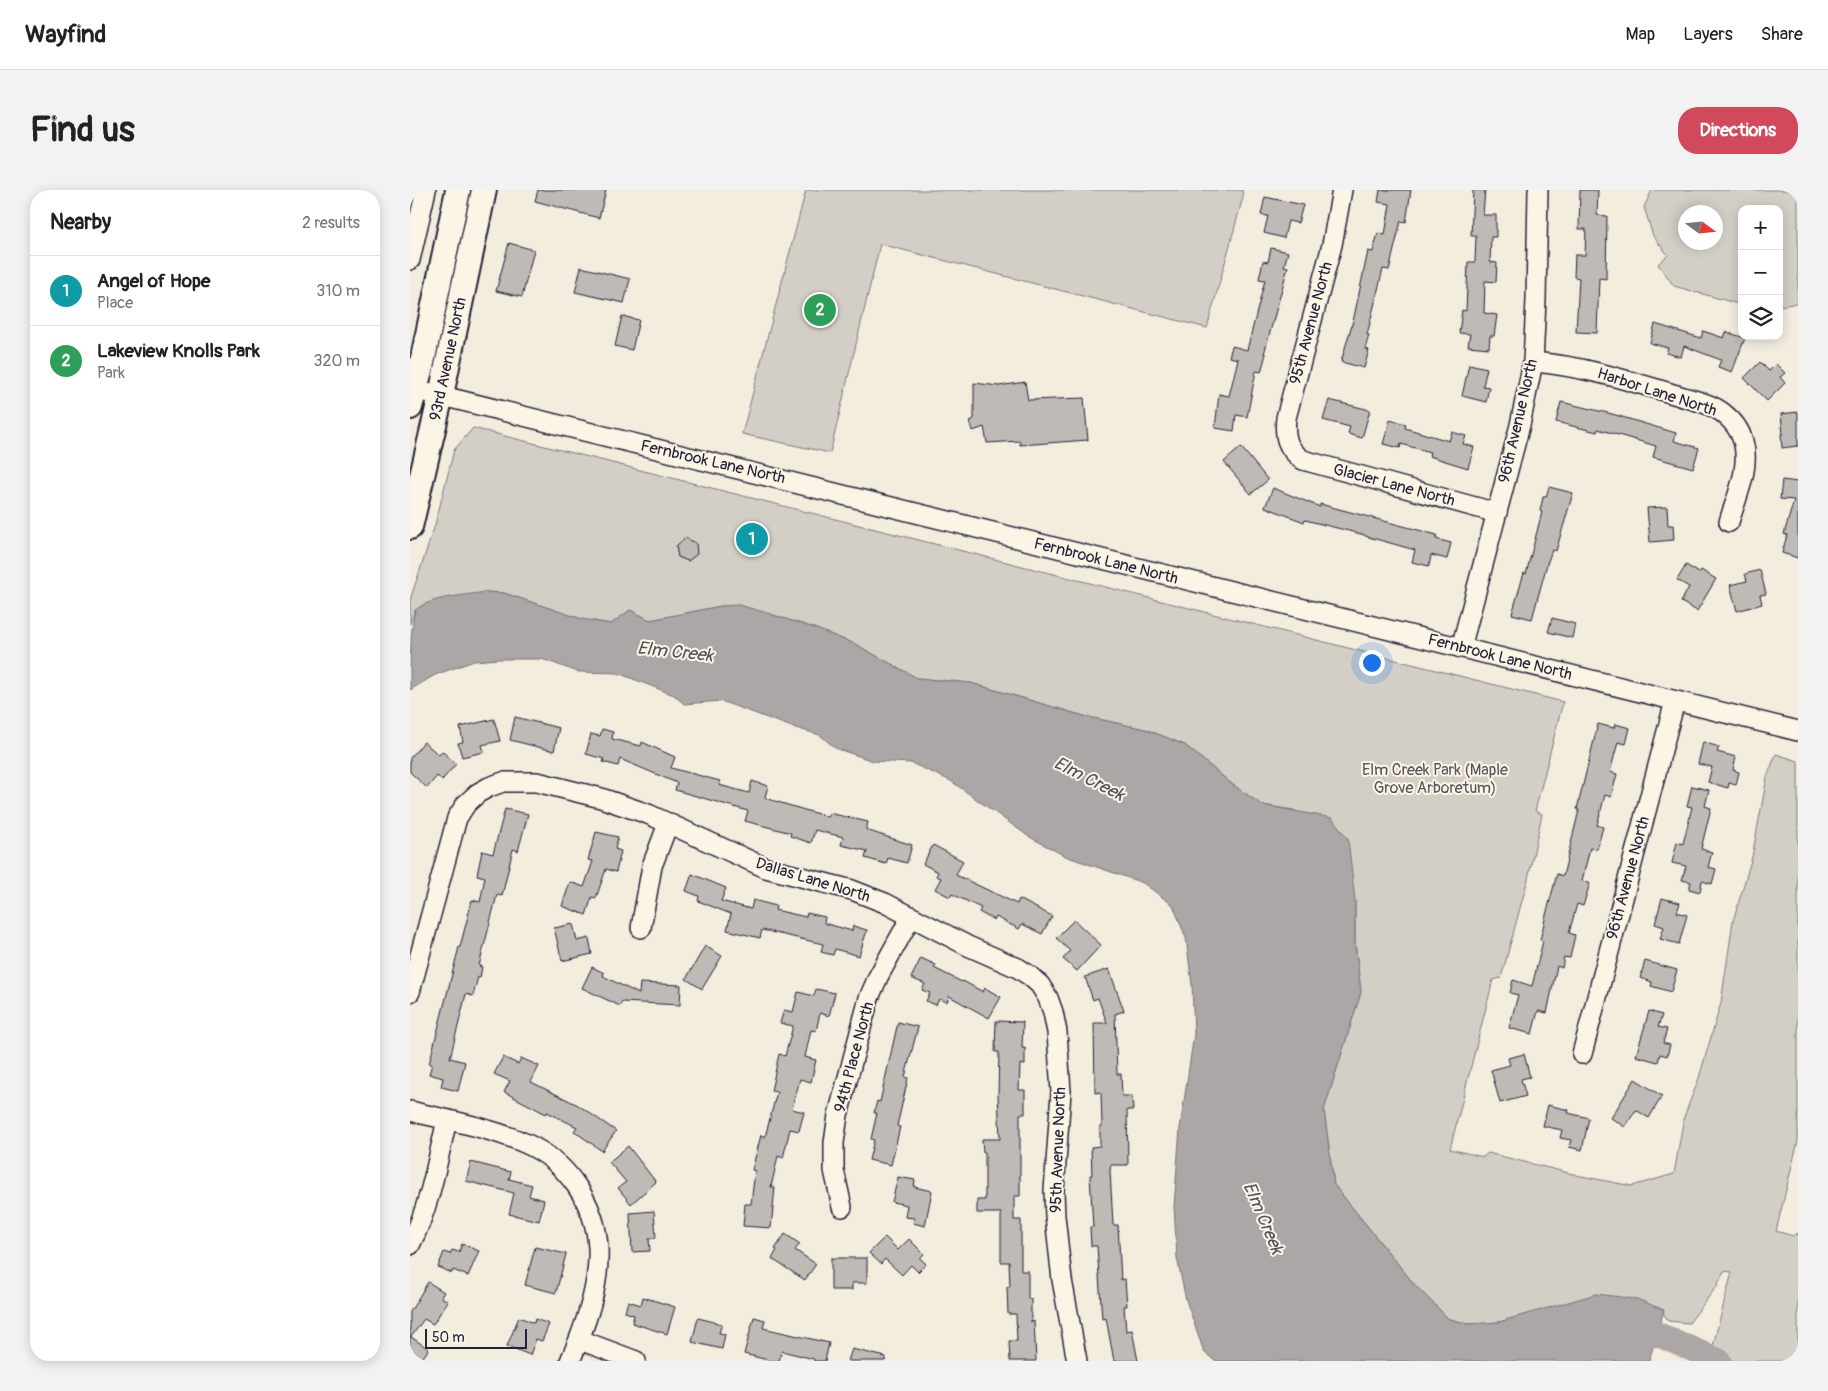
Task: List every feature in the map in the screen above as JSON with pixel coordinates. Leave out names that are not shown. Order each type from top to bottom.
[{"type":"main road","name":"93rd Avenue North","points":[[412,395],[458,190]]},
{"type":"main road","name":"93rd Avenue North","points":[[410,527],[441,395],[484,190]]},
{"type":"street","points":[[410,260],[426,190]]},
{"type":"street","name":"95th Avenue North","points":[[1294,454],[1287,444],[1284,432],[1286,418],[1332,245],[1342,190]]},
{"type":"street","name":"96th Avenue North","points":[[1461,648],[1520,425],[1533,362],[1538,190]]},
{"type":"street","name":"Harbor Lane North","points":[[1533,362],[1584,369],[1623,378],[1708,405],[1722,412],[1734,424],[1743,441],[1746,457],[1729,522]]},
{"type":"street","name":"Fernbrook Lane North","points":[[412,395],[441,395],[1798,731]]},
{"type":"street","name":"Glacier Lane North","points":[[1294,454],[1303,460],[1497,513]]},
{"type":"street","name":"96th Avenue North","points":[[1582,1054],[1675,701]]},
{"type":"street","name":"Dallas Lane North","points":[[410,992],[457,818],[466,804],[488,787],[503,782],[536,782],[561,787],[625,806],[766,868],[852,890],[885,903],[968,946],[1018,968],[1040,985],[1048,998]]},
{"type":"street","points":[[640,928],[652,866],[668,824]]},
{"type":"street","name":"94th Place North","points":[[842,1207],[834,1170],[834,1143],[838,1115],[869,998],[878,977],[911,917]]},
{"type":"street","name":"95th Avenue North","points":[[1048,998],[1057,1032],[1060,1061],[1059,1122],[1054,1191],[1055,1216],[1062,1280],[1077,1361]]},
{"type":"street","points":[[410,1110],[500,1134],[527,1144],[552,1159],[574,1180],[589,1211],[596,1232],[598,1260],[594,1287],[580,1340],[570,1361]]},
{"type":"street","points":[[410,1244],[416,1234],[428,1198],[447,1120]]},
{"type":"street","points":[[580,1340],[636,1361]]},
{"type":"green space","points":[[806,190],[1242,190],[1243,197],[1207,328],[880,244],[830,453],[742,434]]},
{"type":"green space","points":[[1652,190],[1798,190],[1798,303],[1783,305],[1783,205],[1738,205],[1738,304],[1674,286],[1658,264],[1668,255],[1653,236],[1644,207]]},
{"type":"green space","name":"Elm Creek Park (Maple Grove Arboretum)","points":[[473,428],[1563,702],[1535,811],[1542,814],[1528,879],[1501,978],[1493,980],[1450,1149],[1483,1157],[1488,1153],[1581,1176],[1632,1186],[1674,1174],[1684,1117],[1699,1078],[1721,1003],[1733,921],[1752,857],[1767,777],[1776,754],[1798,761],[1798,1141],[1776,1231],[1793,1236],[1798,1233],[1798,1361],[1709,1361],[1732,1272],[1724,1271],[1717,1286],[1689,1323],[1668,1321],[1661,1309],[1544,1310],[1499,1322],[1470,1324],[1449,1319],[1414,1284],[1334,1185],[1324,1110],[1361,992],[1355,943],[1355,901],[1294,810],[1262,805],[1233,785],[1185,745],[1145,729],[1084,716],[971,683],[917,678],[855,644],[764,612],[721,606],[650,620],[630,610],[611,624],[582,619],[504,593],[486,592],[415,610],[410,624],[410,600],[435,525],[454,450]]},
{"type":"water","points":[[486,592],[504,593],[582,619],[611,624],[630,610],[650,620],[721,606],[739,605],[814,628],[855,644],[917,678],[971,683],[1084,716],[1145,729],[1185,745],[1233,785],[1262,805],[1332,818],[1348,839],[1355,901],[1355,943],[1361,992],[1324,1110],[1334,1185],[1414,1284],[1449,1319],[1470,1324],[1499,1322],[1596,1294],[1637,1299],[1664,1310],[1649,1361],[1215,1361],[1204,1352],[1186,1300],[1177,1258],[1174,1206],[1180,1128],[1194,1034],[1192,985],[1186,938],[1173,905],[1143,883],[1065,856],[1028,836],[951,781],[911,763],[873,761],[835,748],[820,735],[792,727],[721,701],[684,704],[674,695],[618,673],[578,672],[542,659],[474,661],[435,675],[410,690],[411,635],[416,610],[439,599]]},
{"type":"building","points":[[538,190],[606,190],[599,218],[535,201]]},
{"type":"building","points":[[1380,190],[1411,190],[1406,222],[1401,221],[1389,270],[1383,269],[1367,335],[1369,335],[1365,349],[1369,350],[1364,368],[1341,362],[1354,317],[1368,251],[1373,252],[1378,233],[1385,235],[1390,204],[1378,202]]},
{"type":"building","points":[[1473,190],[1485,190],[1483,215],[1496,215],[1496,237],[1491,237],[1490,262],[1497,263],[1496,282],[1485,281],[1484,313],[1497,315],[1494,336],[1490,336],[1489,348],[1468,346],[1470,334],[1459,333],[1462,310],[1466,311],[1468,262],[1475,262],[1476,236],[1471,236]]},
{"type":"building","points":[[1580,190],[1598,190],[1597,215],[1607,216],[1606,279],[1599,278],[1597,333],[1576,332],[1579,278],[1574,277],[1575,255],[1585,255],[1586,229],[1579,229]]},
{"type":"building","points":[[1265,197],[1303,205],[1298,223],[1288,221],[1284,238],[1264,233],[1268,216],[1261,215]]},
{"type":"building","points":[[509,243],[534,250],[522,297],[496,291]]},
{"type":"building","points":[[1271,248],[1288,252],[1284,266],[1288,267],[1264,354],[1266,354],[1261,372],[1256,371],[1247,417],[1236,415],[1234,431],[1215,428],[1219,394],[1229,396],[1238,359],[1229,357],[1232,346],[1247,350],[1265,280],[1259,279],[1263,261],[1268,262]]},
{"type":"building","points":[[581,267],[630,279],[624,303],[575,292]]},
{"type":"building","points":[[622,316],[639,320],[632,350],[615,346]]},
{"type":"building","points":[[1655,324],[1701,338],[1703,331],[1724,338],[1726,332],[1738,336],[1738,340],[1744,340],[1732,372],[1718,367],[1721,360],[1684,346],[1681,357],[1666,353],[1668,348],[1650,343]]},
{"type":"building","points":[[1760,362],[1769,371],[1776,364],[1785,373],[1780,377],[1785,383],[1767,401],[1744,378]]},
{"type":"building","points":[[1469,364],[1487,368],[1483,386],[1489,387],[1486,402],[1462,396]]},
{"type":"building","points":[[1025,382],[1028,400],[1084,398],[1088,440],[1020,445],[1020,441],[987,443],[984,427],[973,431],[970,421],[974,419],[974,383],[999,386]]},
{"type":"building","points":[[1329,400],[1370,410],[1362,438],[1348,434],[1350,427],[1323,420]]},
{"type":"building","points":[[1561,402],[1612,414],[1676,433],[1674,441],[1699,448],[1693,468],[1653,457],[1656,446],[1598,429],[1597,432],[1556,422]]},
{"type":"building","points":[[1798,412],[1798,446],[1782,448],[1781,414]]},
{"type":"building","points":[[1390,420],[1406,424],[1405,428],[1449,441],[1452,432],[1466,436],[1463,444],[1474,447],[1468,468],[1429,456],[1430,452],[1401,444],[1400,448],[1383,444]]},
{"type":"building","points":[[1241,447],[1268,480],[1251,494],[1224,462]]},
{"type":"building","points":[[1782,480],[1798,482],[1798,558],[1782,553],[1787,535],[1784,534],[1794,500],[1780,499]]},
{"type":"building","points":[[1549,487],[1573,493],[1556,551],[1552,550],[1547,564],[1532,619],[1512,614],[1524,573],[1526,574],[1542,512],[1540,511],[1543,497],[1546,497]]},
{"type":"building","points":[[1273,488],[1320,507],[1320,504],[1437,535],[1436,539],[1451,543],[1447,559],[1431,555],[1429,566],[1412,562],[1415,550],[1365,535],[1305,520],[1304,522],[1265,507]]},
{"type":"building","points":[[1667,507],[1668,525],[1673,525],[1674,540],[1650,542],[1647,508]]},
{"type":"building","points":[[685,538],[696,543],[697,554],[688,561],[678,557],[676,546]]},
{"type":"building","points":[[1686,565],[1699,573],[1701,570],[1716,579],[1697,611],[1681,602],[1689,587],[1677,580]]},
{"type":"building","points":[[1760,570],[1766,594],[1760,595],[1762,604],[1737,611],[1730,585],[1747,581],[1745,574]]},
{"type":"building","points":[[1552,618],[1575,624],[1572,638],[1548,632]]},
{"type":"building","points":[[515,717],[559,728],[554,751],[510,740]]},
{"type":"building","points":[[494,719],[500,741],[482,745],[484,752],[462,757],[458,743],[463,742],[460,727]]},
{"type":"building","points":[[1598,724],[1614,728],[1615,724],[1630,728],[1626,744],[1618,742],[1610,772],[1617,774],[1611,797],[1605,795],[1597,825],[1603,827],[1597,849],[1590,848],[1582,881],[1590,883],[1583,906],[1577,904],[1569,933],[1575,935],[1570,958],[1564,957],[1562,968],[1557,966],[1547,1013],[1538,1011],[1532,1034],[1509,1028],[1518,995],[1510,993],[1513,980],[1532,986],[1543,941],[1540,940],[1546,915],[1557,874],[1563,876]]},
{"type":"building","points":[[602,729],[613,732],[612,739],[641,746],[642,742],[675,757],[671,768],[720,781],[719,785],[749,793],[752,781],[768,786],[765,797],[768,799],[828,817],[829,813],[868,822],[866,830],[912,845],[907,863],[888,858],[886,864],[865,858],[867,851],[841,845],[843,837],[815,830],[811,843],[790,836],[791,833],[745,821],[748,811],[675,790],[677,783],[620,759],[618,766],[603,762],[604,759],[586,754],[591,734],[600,736]]},
{"type":"building","points":[[424,742],[439,755],[442,751],[456,764],[442,780],[437,776],[427,788],[410,772],[410,758]]},
{"type":"building","points":[[1703,742],[1719,747],[1717,752],[1736,757],[1733,770],[1739,772],[1736,785],[1729,783],[1728,788],[1708,782],[1712,767],[1698,764]]},
{"type":"building","points":[[1692,786],[1709,790],[1705,806],[1711,808],[1701,849],[1712,852],[1708,867],[1716,869],[1712,884],[1702,881],[1700,892],[1689,889],[1691,882],[1682,880],[1686,866],[1672,863],[1677,842],[1683,844],[1692,807],[1687,806]]},
{"type":"building","points":[[505,809],[528,814],[518,851],[513,849],[502,896],[497,895],[479,966],[482,967],[480,978],[478,977],[473,996],[466,994],[450,1058],[465,1062],[458,1091],[441,1087],[443,1078],[429,1074],[432,1064],[429,1064],[472,900],[480,902],[485,877],[477,875],[482,851],[493,854]]},
{"type":"building","points":[[596,832],[618,837],[615,849],[621,851],[616,872],[606,869],[596,898],[592,897],[586,915],[562,906],[570,882],[584,887],[593,861],[588,860]]},
{"type":"building","points":[[933,845],[963,861],[956,875],[1017,904],[1019,899],[1052,916],[1042,934],[1022,924],[1019,929],[996,917],[994,920],[979,912],[981,908],[952,894],[950,897],[935,889],[941,878],[936,876],[938,872],[923,864]]},
{"type":"building","points":[[692,874],[726,888],[721,901],[751,909],[753,900],[776,906],[775,910],[806,917],[807,913],[825,917],[824,923],[852,931],[853,926],[867,930],[859,956],[835,949],[833,955],[821,952],[823,944],[762,930],[760,938],[727,930],[731,914],[698,901],[699,896],[686,891]]},
{"type":"building","points":[[1662,898],[1680,903],[1677,912],[1687,915],[1679,944],[1660,939],[1664,927],[1655,924]]},
{"type":"building","points":[[1074,920],[1101,945],[1077,971],[1063,959],[1070,951],[1056,938]]},
{"type":"building","points":[[573,924],[577,941],[589,938],[592,954],[562,961],[554,928]]},
{"type":"building","points":[[705,946],[722,956],[702,989],[686,979]]},
{"type":"building","points":[[921,958],[936,965],[934,968],[962,982],[983,992],[985,988],[1001,997],[989,1018],[949,996],[947,1002],[939,999],[936,1005],[926,1001],[930,993],[922,990],[925,984],[911,978]]},
{"type":"building","points":[[1645,961],[1677,970],[1671,992],[1651,986],[1652,982],[1640,978]]},
{"type":"building","points":[[592,967],[604,973],[603,976],[639,994],[640,983],[681,985],[680,1005],[622,1002],[620,1006],[582,988]]},
{"type":"building","points":[[1109,969],[1124,1011],[1115,1014],[1117,1074],[1121,1074],[1122,1096],[1132,1096],[1133,1110],[1127,1110],[1128,1165],[1111,1165],[1110,1170],[1113,1225],[1118,1225],[1121,1280],[1125,1279],[1127,1306],[1124,1306],[1126,1331],[1132,1330],[1138,1361],[1114,1361],[1106,1318],[1102,1319],[1097,1246],[1091,1246],[1090,1227],[1093,1227],[1090,1175],[1092,1175],[1091,1147],[1100,1146],[1100,1126],[1102,1126],[1101,1092],[1095,1093],[1094,1023],[1107,1023],[1098,998],[1093,1000],[1085,977]]},
{"type":"building","points":[[816,989],[835,993],[829,1016],[820,1013],[816,1031],[811,1030],[805,1057],[816,1060],[811,1082],[800,1079],[792,1109],[804,1112],[799,1131],[790,1129],[783,1158],[778,1156],[771,1187],[775,1187],[771,1228],[743,1226],[745,1204],[751,1204],[755,1171],[752,1170],[761,1135],[765,1137],[777,1092],[771,1091],[779,1054],[785,1056],[793,1026],[780,1023],[784,1010],[793,1012],[798,992],[814,996]]},
{"type":"building","points":[[1649,1011],[1662,1015],[1658,1027],[1667,1029],[1663,1043],[1670,1045],[1667,1056],[1660,1054],[1658,1062],[1636,1056]]},
{"type":"building","points":[[996,1021],[1023,1022],[1022,1048],[1025,1048],[1025,1065],[1020,1064],[1019,1090],[1025,1090],[1025,1114],[1020,1114],[1020,1196],[1014,1196],[1014,1220],[1021,1220],[1021,1271],[1028,1271],[1028,1299],[1031,1299],[1031,1322],[1034,1321],[1036,1361],[1010,1361],[1009,1341],[1017,1341],[1016,1314],[1008,1314],[1007,1287],[1010,1287],[1009,1262],[1001,1262],[1001,1213],[977,1213],[977,1200],[985,1200],[985,1152],[983,1152],[982,1139],[1000,1139],[999,1052],[995,1052]]},
{"type":"building","points":[[898,1022],[918,1027],[905,1077],[908,1078],[897,1126],[900,1127],[891,1165],[869,1160],[874,1140],[871,1139],[877,1113],[874,1113],[877,1101],[880,1102]]},
{"type":"building","points":[[1524,1054],[1530,1077],[1521,1079],[1526,1096],[1500,1103],[1491,1070],[1510,1065],[1508,1058]]},
{"type":"building","points":[[503,1057],[518,1064],[521,1058],[539,1066],[531,1082],[578,1105],[616,1131],[602,1151],[574,1131],[577,1127],[547,1112],[546,1114],[504,1092],[510,1081],[494,1074]]},
{"type":"building","points":[[1635,1079],[1662,1096],[1649,1118],[1636,1110],[1625,1127],[1611,1118]]},
{"type":"building","points":[[1548,1105],[1569,1110],[1568,1113],[1589,1118],[1582,1150],[1569,1147],[1571,1140],[1560,1138],[1562,1130],[1543,1126]]},
{"type":"building","points":[[628,1146],[656,1182],[631,1204],[618,1188],[626,1182],[609,1162]]},
{"type":"building","points":[[471,1162],[511,1172],[509,1179],[532,1185],[529,1196],[544,1200],[539,1221],[509,1214],[514,1193],[466,1181]]},
{"type":"building","points":[[898,1177],[915,1180],[914,1187],[932,1191],[925,1226],[913,1223],[914,1218],[905,1217],[907,1205],[892,1202]]},
{"type":"building","points":[[654,1211],[656,1238],[649,1239],[650,1251],[632,1252],[630,1213]]},
{"type":"building","points":[[785,1234],[800,1244],[795,1250],[816,1264],[805,1280],[772,1259],[777,1250],[775,1249]]},
{"type":"building","points":[[885,1237],[898,1250],[909,1239],[924,1254],[920,1258],[926,1264],[918,1272],[911,1265],[902,1275],[885,1259],[881,1264],[869,1253]]},
{"type":"building","points":[[462,1244],[479,1251],[468,1276],[453,1270],[452,1273],[438,1267],[444,1252],[450,1254],[452,1250],[459,1252]]},
{"type":"building","points":[[535,1247],[566,1254],[556,1293],[525,1285]]},
{"type":"building","points":[[831,1258],[867,1258],[867,1283],[852,1283],[852,1290],[831,1290]]},
{"type":"building","points":[[428,1282],[444,1292],[441,1297],[448,1301],[433,1324],[424,1319],[411,1337],[429,1349],[420,1361],[410,1361],[410,1312]]},
{"type":"building","points":[[643,1297],[675,1307],[667,1334],[632,1323],[634,1315],[625,1312],[628,1301],[641,1305]]},
{"type":"building","points":[[519,1317],[534,1323],[535,1319],[549,1324],[542,1341],[536,1339],[530,1355],[507,1346]]},
{"type":"building","points":[[754,1317],[765,1320],[763,1328],[829,1343],[825,1361],[814,1361],[814,1359],[782,1351],[779,1361],[744,1354]]},
{"type":"building","points":[[698,1318],[722,1324],[719,1333],[725,1334],[722,1349],[692,1342]]},
{"type":"building","points":[[852,1349],[886,1357],[885,1361],[848,1361]]},
{"type":"waterway","name":"Elm Creek","points":[[1568,1361],[1599,1342],[1657,1334],[1719,1361]]},
{"type":"place","name":"Lakeview Knolls Park","points":[[820,310]]},
{"type":"place","name":"Angel of Hope","points":[[752,539]]}]
